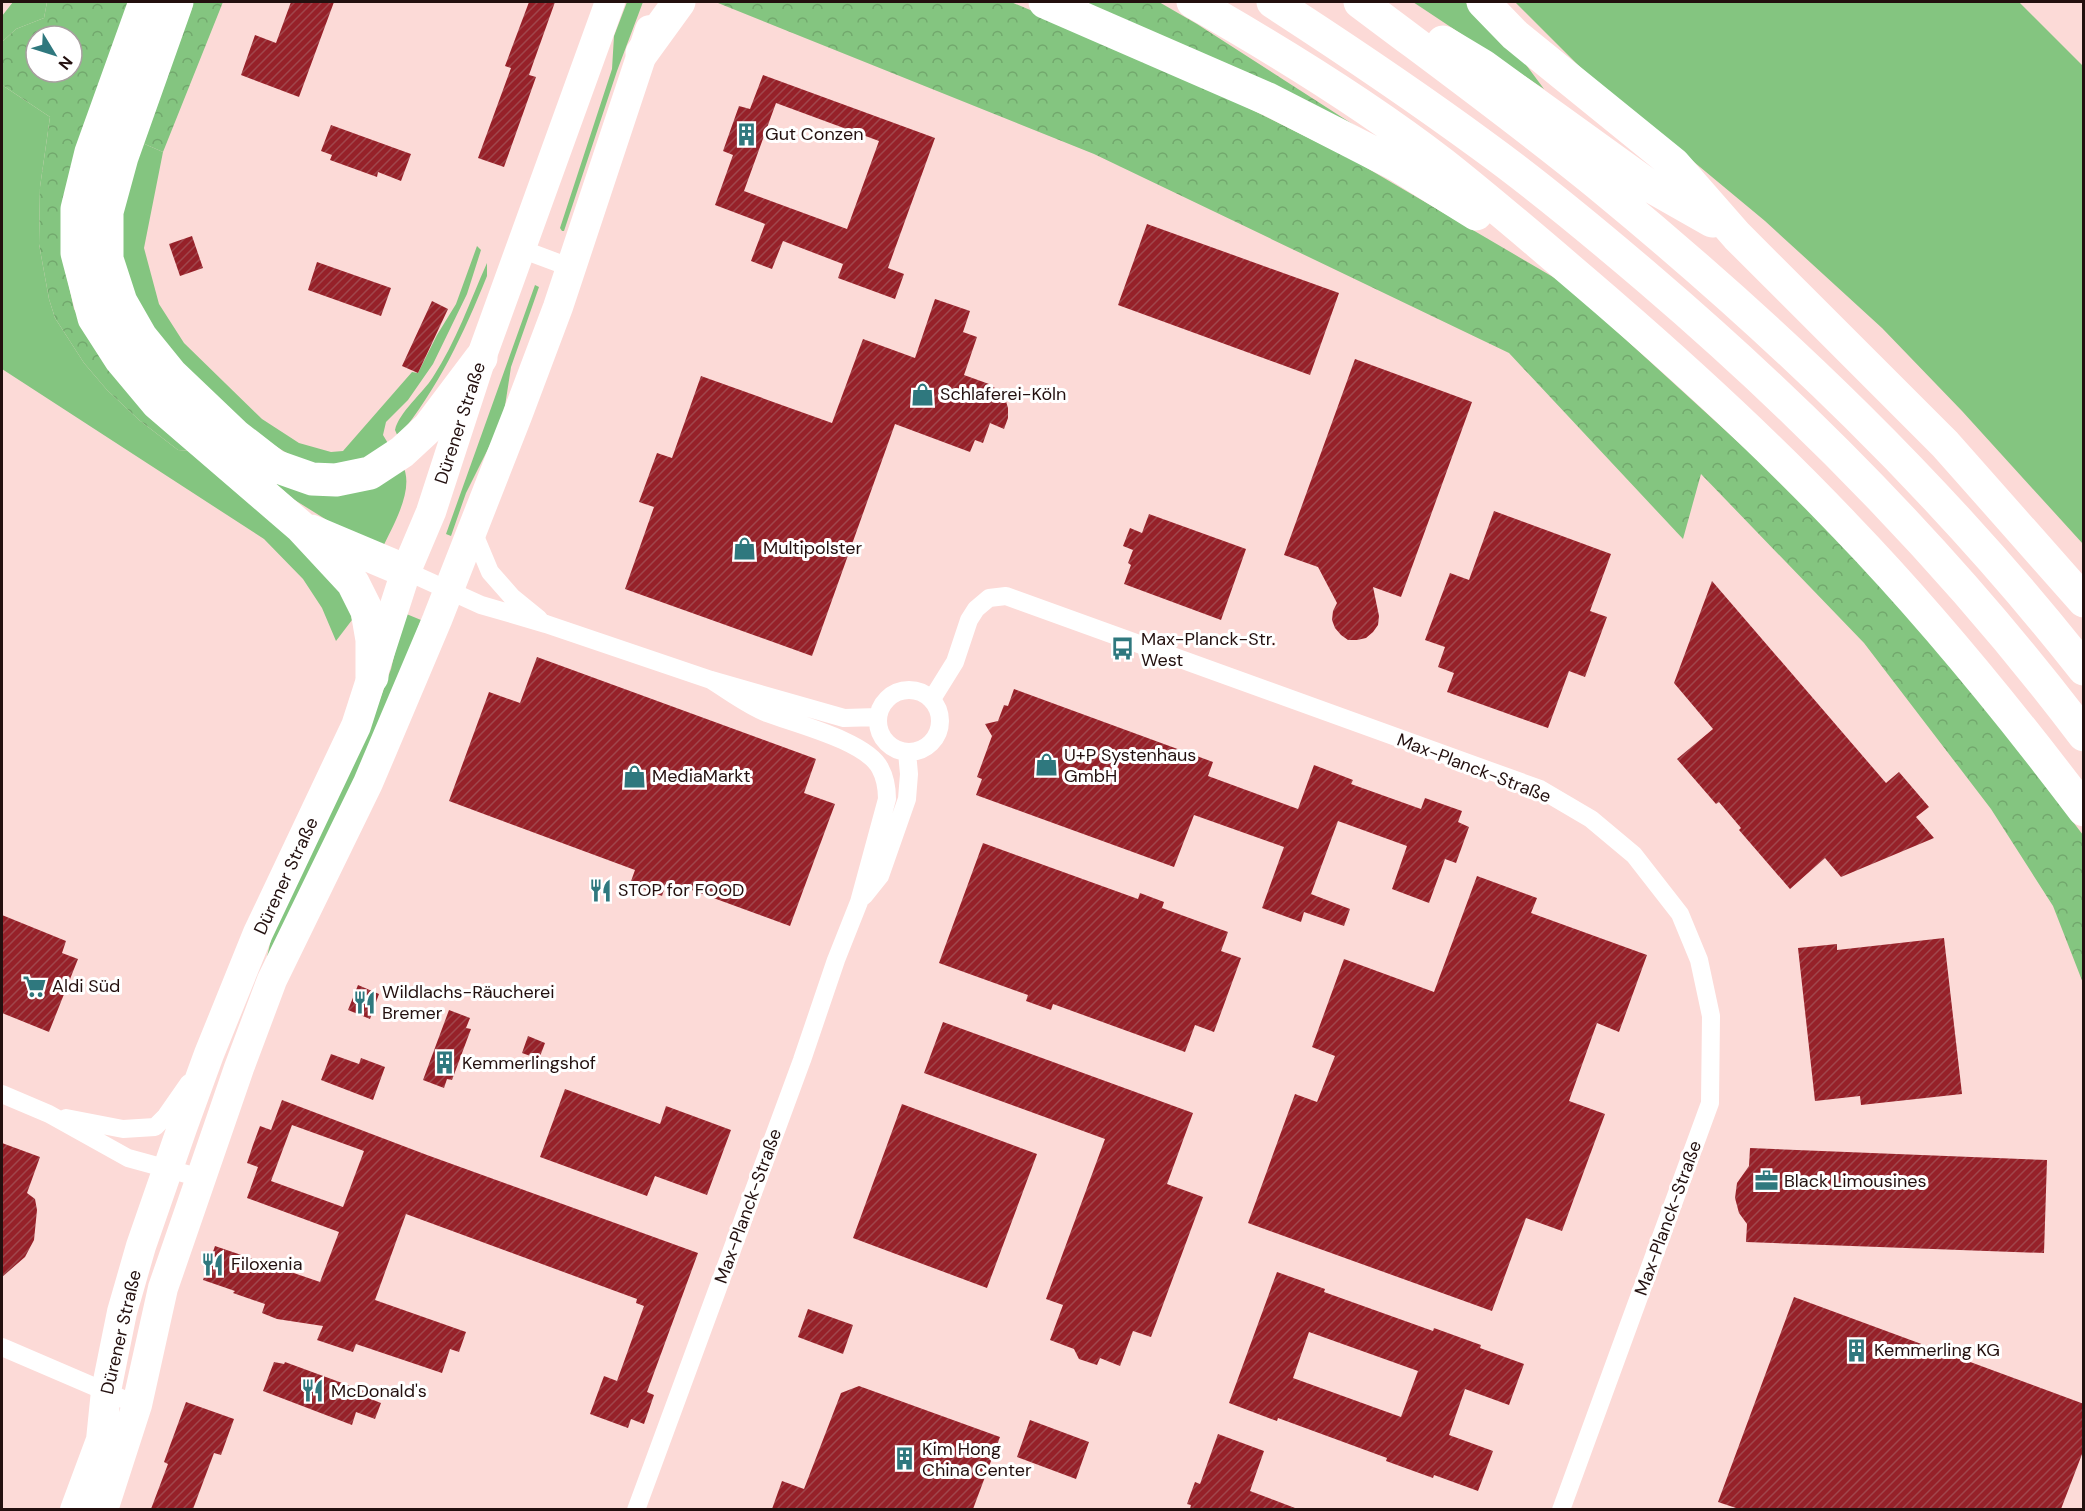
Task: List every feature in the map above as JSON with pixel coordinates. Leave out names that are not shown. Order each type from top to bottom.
[{"type":"highway","points":[[145,2],[91,152],[77,209],[77,253],[94,318],[121,360],[157,403],[301,527],[353,583],[367,611],[372,640],[372,677]]},
{"type":"highway","points":[[177,2],[122,157],[107,212],[107,259],[121,302],[141,337],[171,374],[235,435],[275,466],[312,479],[336,480],[370,473],[402,452],[429,427],[481,358]]},
{"type":"highway","points":[[642,53],[679,2]]},
{"type":"highway","points":[[1045,2],[1268,99],[1397,165],[1568,268]]},
{"type":"highway","points":[[1193,2],[1320,78],[1442,164],[1568,268],[1691,375],[1792,471],[1912,599],[1977,674],[2084,810]]},
{"type":"highway","points":[[1273,2],[1363,60],[1484,146],[1588,227],[1715,336],[1796,412],[1882,499],[1975,602],[2084,735]]},
{"type":"highway","points":[[1360,2],[1602,187],[1777,338],[1910,467],[2029,600],[2084,669]]},
{"type":"highway","points":[[1374,2],[1484,66],[1645,183],[1737,236]]},
{"type":"highway","points":[[1483,2],[1515,35],[1674,164],[1737,236],[1944,444],[2084,601]]},
{"type":"highway","points":[[1993,497],[2084,575]]},
{"type":"highway","points":[[301,527],[406,571]]},
{"type":"main road","name":"Dürener Straße","points":[[75,1509],[101,1440],[106,1392],[118,1328],[141,1246],[167,1170],[209,1054],[258,933],[356,726],[406,571],[431,512],[481,358],[610,2]]},
{"type":"main road","name":"Dürener Straße","points":[[103,1509],[137,1405],[163,1288],[272,980],[368,783],[448,591],[572,268],[660,2]]},
{"type":"street","points":[[521,249],[572,268]]},
{"type":"street","name":"Max-Planck-Straße","points":[[472,529],[490,572],[512,597],[546,624]]},
{"type":"street","name":"Max-Planck-Straße","points":[[406,571],[481,605],[546,624],[711,680],[844,718],[878,717]]},
{"type":"street","name":"Max-Planck-Straße","points":[[932,699],[955,662],[969,620],[976,609],[989,598],[1006,596],[1540,789],[1591,819],[1634,855],[1680,914],[1700,960],[1711,1016],[1710,1103],[1561,1509]]},
{"type":"street","name":"Max-Planck-Straße","points":[[636,1509],[859,902],[887,799],[887,783],[880,766],[869,755],[849,743],[764,712],[711,680]]},
{"type":"street","points":[[917,690],[932,699],[940,714],[940,726],[929,745],[907,752],[885,742],[880,735],[878,717],[880,707],[885,700],[898,691],[917,690]]},
{"type":"street","name":"Max-Planck-Straße","points":[[859,902],[880,876],[907,799],[909,774],[907,752]]},
{"type":"street","points":[[49,1114],[123,1129],[155,1127],[166,1116],[209,1054]]},
{"type":"street","points":[[2,1094],[49,1114],[128,1158],[201,1178]]},
{"type":"street","points":[[2,1347],[137,1405]]},
{"type":"green space","points":[[13,2],[47,2],[44,18],[24,24],[2,42],[2,16]]},
{"type":"green space","points":[[47,2],[131,2],[66,272],[74,309],[92,342],[191,451],[178,450],[139,420],[107,390],[84,363],[55,318],[49,299],[39,244],[40,187],[50,117],[2,85],[2,42],[16,29],[24,26],[24,84],[84,84],[84,24],[29,24],[44,18]]},
{"type":"green space","points":[[192,2],[223,2],[163,152],[140,142]]},
{"type":"green space","points":[[627,2],[643,2],[617,71],[564,231],[562,231],[560,228],[612,69],[614,36]]},
{"type":"green space","points":[[1011,2],[1172,70],[1355,161],[1565,284],[1841,536],[1945,654],[2083,835],[2083,983],[2053,906],[1991,809],[1864,643],[1701,474],[1683,539],[1509,353],[1094,154],[718,3]]},
{"type":"green space","points":[[1076,2],[1159,2],[1382,143]]},
{"type":"green space","points":[[1413,2],[1465,2],[1521,58],[1544,89]]},
{"type":"green space","points":[[1515,2],[2019,2],[2083,66],[2083,544],[1962,411],[1882,328],[1765,221],[1582,69]]},
{"type":"green space","points":[[2,85],[50,117],[40,187],[39,244],[49,299],[55,318],[84,363],[107,390],[139,420],[178,450],[191,451],[277,525],[347,595],[352,620],[336,641],[322,608],[303,579],[264,539],[2,369]]},
{"type":"green space","points":[[140,142],[163,152],[144,248],[159,304],[184,343],[262,419],[299,443],[331,452],[343,451],[412,372],[418,373],[456,304],[477,246],[481,250],[467,294],[433,364],[408,400],[386,422],[383,435],[389,445],[369,459],[352,463],[325,466],[303,461],[277,447],[249,426],[220,401],[169,347],[135,298],[124,263],[122,217]]},
{"type":"green space","points":[[487,263],[487,276],[449,360],[426,400],[398,437],[395,430],[397,423],[441,364],[456,336]]},
{"type":"green space","points":[[104,278],[274,476],[402,464],[406,474],[405,495],[382,549],[338,527],[293,499],[145,367]]},
{"type":"green space","points":[[535,285],[539,287],[511,367],[503,419],[466,493],[451,536],[446,534]]},
{"type":"green space","points":[[404,613],[421,620],[381,724],[265,966],[273,930],[372,721],[391,669]]},
{"type":"building","points":[[291,2],[334,2],[299,97],[241,75],[255,35],[276,43]]},
{"type":"building","points":[[529,2],[555,2],[529,75],[536,77],[504,167],[478,158],[511,68],[505,66]]},
{"type":"building","points":[[763,75],[935,138],[888,268],[904,274],[895,299],[838,278],[843,264],[783,241],[772,269],[751,261],[765,224],[715,205],[733,155],[723,151],[739,106],[750,109]],"holes":[[[776,103],[879,141],[847,229],[744,191]]]},
{"type":"building","points":[[331,125],[411,154],[401,181],[378,172],[377,177],[330,160],[332,155],[321,151]]},
{"type":"building","points":[[1147,224],[1339,293],[1310,375],[1118,305]]},
{"type":"building","points":[[192,236],[203,268],[180,276],[169,244]]},
{"type":"building","points":[[317,262],[391,288],[381,316],[308,290]]},
{"type":"building","name":"Multipolster","points":[[935,299],[970,311],[963,332],[977,337],[964,375],[989,384],[998,390],[1005,398],[1008,418],[1004,429],[990,423],[983,443],[975,440],[970,452],[895,424],[812,656],[625,589],[654,507],[639,502],[657,453],[672,458],[701,376],[832,423],[863,339],[915,358]]},
{"type":"building","points":[[432,301],[448,309],[418,373],[402,366]]},
{"type":"building","points":[[1355,359],[1472,402],[1401,597],[1373,587],[1379,616],[1378,625],[1366,638],[1348,640],[1335,628],[1332,620],[1337,603],[1318,567],[1284,555]]},
{"type":"building","points":[[1494,511],[1611,554],[1590,611],[1607,617],[1585,677],[1569,671],[1548,728],[1447,692],[1454,673],[1438,667],[1445,647],[1425,640],[1450,573],[1469,580]]},
{"type":"building","points":[[1149,514],[1246,549],[1221,620],[1124,584],[1131,565],[1128,563],[1133,550],[1123,546],[1130,528],[1142,533]]},
{"type":"building","points":[[1712,581],[1886,783],[1899,772],[1929,807],[1916,817],[1934,838],[1841,877],[1825,858],[1790,889],[1739,830],[1741,828],[1719,802],[1716,804],[1677,759],[1713,729],[1674,683]]},
{"type":"building","name":"MediaMarkt","points":[[537,657],[816,759],[804,793],[835,804],[790,926],[667,881],[662,896],[630,884],[635,870],[449,801],[489,692],[520,703]]},
{"type":"building","points":[[1014,689],[1213,762],[1208,776],[1298,809],[1314,765],[1353,780],[1351,784],[1421,809],[1425,798],[1462,811],[1458,822],[1469,827],[1456,863],[1445,859],[1429,903],[1392,889],[1407,846],[1338,821],[1311,894],[1350,909],[1344,926],[1304,912],[1301,922],[1262,908],[1284,847],[1194,815],[1174,867],[976,795],[982,779],[977,777],[992,736],[985,724],[998,721],[1004,705],[1008,706]]},
{"type":"building","points":[[983,843],[1138,899],[1140,893],[1164,902],[1162,908],[1228,932],[1221,951],[1241,958],[1214,1032],[1195,1025],[1185,1052],[1053,1004],[1051,1010],[1026,1001],[1028,995],[939,963]]},
{"type":"building","points":[[1477,876],[1537,898],[1531,913],[1647,955],[1619,1032],[1597,1023],[1569,1101],[1605,1114],[1562,1231],[1526,1218],[1492,1311],[1248,1223],[1295,1094],[1317,1102],[1335,1056],[1312,1047],[1344,959],[1434,992]]},
{"type":"building","name":"Aldi Süd","points":[[2,915],[66,941],[62,953],[78,959],[49,1032],[2,1013]]},
{"type":"building","points":[[1944,938],[1962,1094],[1861,1105],[1860,1096],[1815,1101],[1798,948],[1837,944],[1837,950]]},
{"type":"building","name":"Wildlachs-Räucherei Bremer","points":[[358,985],[379,994],[370,1019],[348,1010]]},
{"type":"building","points":[[449,1010],[470,1018],[466,1028],[471,1029],[452,1080],[447,1079],[444,1088],[423,1080]]},
{"type":"building","points":[[943,1022],[1193,1113],[1167,1184],[1203,1197],[1151,1337],[1133,1331],[1120,1366],[1100,1358],[1097,1365],[1079,1359],[1074,1349],[1050,1340],[1063,1305],[1046,1299],[1105,1139],[924,1073]]},
{"type":"building","points":[[528,1036],[545,1043],[539,1059],[522,1053]]},
{"type":"building","points":[[331,1054],[359,1064],[361,1058],[385,1067],[373,1100],[321,1080]]},
{"type":"building","points":[[565,1089],[660,1124],[666,1106],[731,1130],[707,1195],[655,1176],[647,1196],[540,1157]]},
{"type":"building","points":[[282,1100],[698,1253],[647,1392],[654,1395],[644,1424],[631,1419],[628,1428],[590,1414],[604,1376],[617,1381],[644,1306],[636,1303],[637,1299],[406,1214],[375,1300],[466,1332],[459,1352],[450,1349],[442,1373],[356,1344],[353,1352],[317,1340],[323,1326],[277,1319],[262,1313],[265,1304],[203,1280],[215,1246],[320,1282],[339,1232],[247,1198],[258,1167],[247,1163],[253,1145],[260,1126],[271,1130]],"holes":[[[292,1125],[364,1151],[343,1207],[271,1181]]]},
{"type":"building","points":[[902,1104],[1037,1154],[987,1288],[853,1238]]},
{"type":"building","points":[[2,1143],[40,1157],[27,1193],[35,1199],[37,1210],[34,1240],[25,1257],[2,1277]]},
{"type":"building","points":[[1750,1148],[2047,1160],[2044,1253],[1746,1242],[1747,1224],[1739,1213],[1735,1198],[1737,1183],[1749,1166]]},
{"type":"building","points":[[1277,1272],[1325,1289],[1324,1292],[1433,1331],[1434,1328],[1481,1345],[1480,1348],[1524,1364],[1509,1405],[1465,1389],[1449,1435],[1493,1451],[1478,1491],[1434,1475],[1433,1478],[1386,1461],[1387,1458],[1278,1418],[1277,1421],[1229,1403]],"holes":[[[1309,1332],[1418,1371],[1401,1417],[1293,1378]]]},
{"type":"building","name":"Kemmerling KG","points":[[1794,1297],[2084,1404],[2084,1449],[2061,1509],[1739,1509],[1718,1502]]},
{"type":"building","points":[[808,1309],[853,1325],[843,1354],[798,1337]]},
{"type":"building","name":"McDonald's","points":[[274,1362],[284,1364],[285,1362],[364,1391],[363,1396],[381,1403],[375,1419],[356,1412],[352,1425],[263,1391]]},
{"type":"building","name":"Kim Hong China Center","points":[[859,1386],[1000,1437],[973,1509],[772,1509],[782,1481],[804,1489],[841,1393]]},
{"type":"building","points":[[186,1402],[234,1419],[221,1455],[214,1453],[193,1509],[151,1509],[168,1464],[164,1462]]},
{"type":"building","points":[[1030,1420],[1089,1442],[1076,1479],[1017,1457]]},
{"type":"building","points":[[1218,1434],[1264,1451],[1250,1491],[1295,1509],[1190,1509],[1191,1505],[1187,1504],[1195,1482],[1200,1484]]},
{"type":"place","name":"Gut Conzen","points":[[747,134]]},
{"type":"place","name":"Schlaferei-Köln","points":[[922,394]]},
{"type":"place","name":"Multipolster","points":[[745,548]]},
{"type":"place","name":"Max-Planck-Str. West","points":[[1123,649]]},
{"type":"place","name":"U+P Systenhaus GmbH","points":[[1046,765]]},
{"type":"place","name":"MediaMarkt","points":[[634,776]]},
{"type":"place","name":"STOP for FOOD","points":[[600,890]]},
{"type":"place","name":"Aldi Süd","points":[[34,986]]},
{"type":"place","name":"Wildlachs-Räucherei Bremer","points":[[364,1002]]},
{"type":"place","name":"Kemmerlingshof","points":[[444,1063]]},
{"type":"place","name":"Black Limousines","points":[[1766,1181]]},
{"type":"place","name":"Filoxenia","points":[[213,1264]]},
{"type":"place","name":"Kemmerling KG","points":[[1856,1350]]},
{"type":"place","name":"McDonald's","points":[[313,1391]]},
{"type":"place","name":"Kim Hong China Center","points":[[904,1459]]}]
